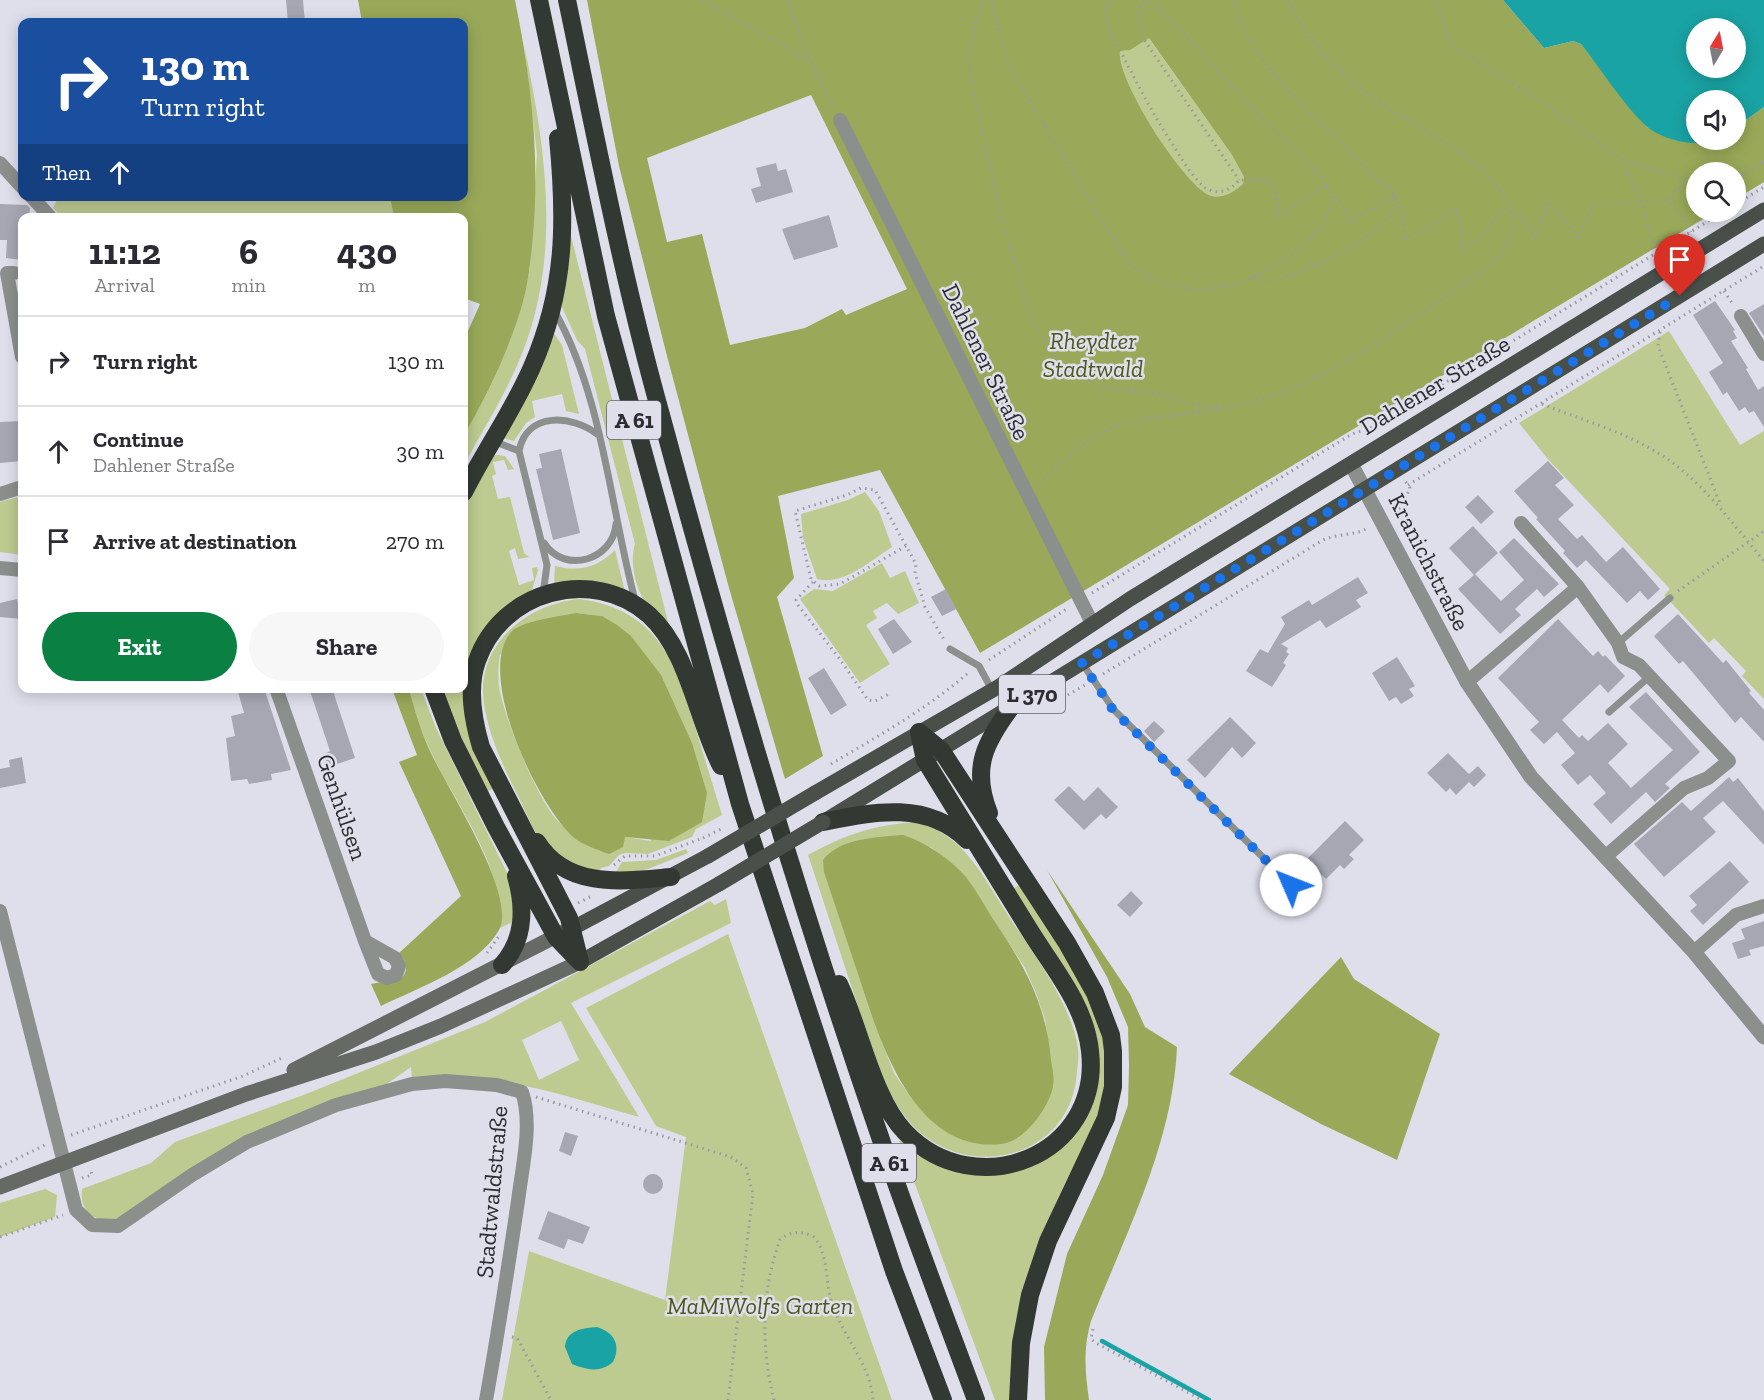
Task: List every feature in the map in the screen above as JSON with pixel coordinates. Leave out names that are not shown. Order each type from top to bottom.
[{"type":"highway","name":"A 61","points":[[539,0],[606,316],[740,804],[894,1271],[943,1400]]},
{"type":"highway","name":"A 61","points":[[567,0],[660,413],[740,693],[810,924],[878,1133],[976,1400]]},
{"type":"highway","points":[[468,485],[531,368],[552,307],[563,248],[564,201],[546,32]]},
{"type":"highway","points":[[580,962],[573,928],[481,747],[473,714],[473,677],[477,662],[492,633],[503,620],[515,609],[543,594],[568,589],[598,590],[637,605],[660,627],[678,655],[709,742],[740,804]]},
{"type":"highway","points":[[436,693],[453,741],[496,827],[556,937],[580,962]]},
{"type":"highway","points":[[1001,843],[982,792],[981,766],[987,742],[1012,706]]},
{"type":"highway","points":[[810,924],[853,1013],[886,1106],[904,1132],[930,1153],[959,1165],[986,1169],[1025,1161],[1052,1144],[1071,1123],[1085,1098],[1090,1052],[1084,1023],[1075,1001],[925,760],[919,732]]},
{"type":"highway","points":[[919,732],[941,750],[1067,943],[1095,993],[1111,1035],[1114,1066],[1106,1118],[1048,1241],[1030,1295],[1020,1343],[1018,1400]]},
{"type":"highway","points":[[494,772],[541,847],[565,870],[583,877],[605,880],[672,877]]},
{"type":"highway","points":[[823,822],[883,812],[922,814],[952,826],[983,855]]},
{"type":"highway","points":[[496,827],[521,893],[521,927],[515,947],[502,965]]},
{"type":"main road","name":"Dahlener Straße","points":[[1092,623],[1764,210]]},
{"type":"main road","name":"L 370","points":[[0,1187],[246,1094],[376,1052],[580,962],[823,822],[1764,244]]},
{"type":"main road","name":"L 370","points":[[246,1094],[672,877],[992,690],[1092,623]]},
{"type":"street","name":"Dahlener Straße","points":[[840,120],[1092,623]]},
{"type":"street","points":[[0,163],[18,183]]},
{"type":"street","points":[[7,272],[18,334]]},
{"type":"street","points":[[1741,316],[1764,354]]},
{"type":"street","name":"Kranichstraße","points":[[1351,464],[1467,682],[1531,777],[1694,952],[1764,1037]]},
{"type":"street","points":[[0,494],[18,488]]},
{"type":"street","points":[[1521,523],[1578,587],[1618,643],[1623,657],[1640,665],[1729,761],[1708,778],[1684,788],[1605,856]]},
{"type":"street","points":[[0,568],[18,570]]},
{"type":"street","points":[[1467,682],[1578,587]]},
{"type":"street","name":"Genhülsen","points":[[278,693],[365,942]]},
{"type":"street","points":[[1694,952],[1736,915],[1764,906]]},
{"type":"street","points":[[0,911],[76,1210]]},
{"type":"street","name":"Stadtwaldstraße","points":[[76,1210],[92,1225],[118,1226],[192,1175],[247,1142],[311,1113],[402,1087],[462,1081],[496,1084],[522,1092],[527,1106],[521,1176],[486,1400]]},
{"type":"lane","points":[[552,307],[577,360],[591,400],[637,605]]},
{"type":"lane","points":[[543,594],[548,566],[519,451],[525,437],[534,427],[548,420],[572,420],[597,434]]},
{"type":"lane","points":[[493,441],[519,451]]},
{"type":"lane","points":[[540,537],[558,556],[584,561],[607,549],[614,538],[617,519]]},
{"type":"lane","points":[[1618,643],[1670,598]]},
{"type":"lane","points":[[950,649],[979,666],[992,690]]},
{"type":"lane","points":[[1082,663],[1113,710],[1290,881]]},
{"type":"lane","points":[[1609,712],[1650,676]]},
{"type":"path","points":[[702,0],[810,61]]},
{"type":"path","points":[[787,0],[810,61],[840,120]]},
{"type":"path","points":[[984,0],[976,18],[970,49],[971,81],[1002,220],[1031,316],[1041,336],[1057,358],[1084,380],[1113,389],[1158,394],[1203,406],[1226,408]]},
{"type":"path","points":[[992,0],[1004,51],[1015,76],[1068,168],[1127,261],[1144,275],[1167,285],[1190,289],[1224,287],[1252,277],[1303,246],[1323,223],[1333,197]]},
{"type":"path","points":[[1110,0],[1105,13],[1108,27],[1150,109],[1185,164],[1204,187],[1214,191],[1230,189],[1239,180],[1270,180],[1277,197],[1278,216],[1327,184]]},
{"type":"path","points":[[1233,0],[1240,24],[1250,41],[1289,91],[1377,180],[1395,195],[1403,214],[1405,238],[1432,225],[1458,207],[1461,251],[1477,240],[1507,205]]},
{"type":"path","points":[[1027,496],[1072,454],[1109,429],[1135,421],[1226,408],[1266,398],[1305,382],[1431,306],[1490,265],[1500,255],[1511,234],[1510,211],[1482,170],[1378,102],[1341,72],[1312,42],[1288,0]]},
{"type":"path","points":[[1436,0],[1448,37],[1457,49],[1544,103],[1626,162],[1686,180]]},
{"type":"path","points":[[1239,180],[1143,38],[1137,14],[1142,1],[1161,10],[1327,184],[1333,197],[1341,202],[1351,221],[1395,195]]},
{"type":"path","points":[[1626,162],[1631,181],[1642,202],[1649,233],[1658,252]]},
{"type":"path","points":[[1746,172],[1764,162]]},
{"type":"path","points":[[1510,211],[1520,216],[1535,238],[1548,202],[1578,237],[1594,205],[1665,199],[1686,180]]},
{"type":"path","points":[[1746,198],[1764,187]]},
{"type":"path","points":[[1252,277],[1263,282],[1283,278],[1369,236],[1384,224],[1394,210],[1395,195]]},
{"type":"path","points":[[1665,199],[1686,220],[1691,232]]},
{"type":"path","points":[[830,765],[889,729],[979,666],[1079,601],[1352,434],[1373,428],[1707,222]]},
{"type":"path","points":[[1047,707],[1323,540],[1345,534],[1356,535],[1381,520],[1402,507],[1410,488],[1408,485],[1764,266]]},
{"type":"path","points":[[1660,332],[1658,346],[1722,507]]},
{"type":"path","points":[[1542,404],[1624,435],[1655,450],[1679,468],[1722,507],[1764,561]]},
{"type":"path","points":[[906,546],[840,584],[819,586],[813,582],[795,514],[799,508],[847,495],[861,488],[875,490],[916,564],[915,573],[924,607],[950,649]]},
{"type":"path","points":[[1670,598],[1764,531]]},
{"type":"path","points":[[813,582],[799,594],[796,600],[798,605],[868,700],[874,701],[889,694]]},
{"type":"path","points":[[484,956],[501,934],[521,927]]},
{"type":"path","points":[[0,1167],[57,1139],[243,1076],[291,1054]]},
{"type":"path","points":[[522,1092],[731,1157],[746,1168],[753,1194],[728,1400]]},
{"type":"path","points":[[0,1237],[76,1210]]},
{"type":"path","points":[[774,1400],[765,1343],[765,1307],[780,1240],[787,1234],[796,1232],[814,1237],[824,1252],[832,1306],[866,1367],[873,1400]]},
{"type":"path","points":[[1093,1329],[1091,1339],[1096,1344],[1202,1400]]},
{"type":"path","points":[[498,1334],[517,1338],[551,1400]]},
{"type":"green space","points":[[358,0],[515,0],[526,58],[535,146],[535,205],[531,260],[525,294],[512,336],[490,387],[468,428],[468,331],[480,304],[468,300],[468,213],[393,213],[391,201],[468,201],[468,18],[361,18]]},
{"type":"green space","name":"Rheydter Stadtwald","points":[[587,0],[1503,0],[1544,48],[1573,41],[1581,44],[1647,127],[1676,140],[1686,140],[1686,150],[1746,150],[1746,120],[1764,107],[1764,182],[1746,193],[1746,162],[1686,162],[1686,222],[1698,222],[980,653],[880,470],[778,496],[794,578],[777,597],[823,756],[785,779],[729,588],[619,166]],"holes":[[[1149,38],[1232,155],[1244,177],[1243,184],[1218,197],[1209,195],[1197,186],[1168,151],[1139,105],[1128,83],[1120,51],[1130,50]],[[811,95],[907,289],[846,315],[842,309],[805,328],[730,345],[702,234],[667,242],[647,158]]]},
{"type":"green space","points":[[1148,37],[1232,155],[1244,177],[1243,184],[1231,192],[1218,197],[1209,195],[1197,186],[1168,151],[1139,105],[1128,83],[1120,51],[1130,49]]},
{"type":"green space","points":[[524,45],[544,167],[545,249],[540,289],[531,329],[516,368],[468,458],[468,428],[503,354],[523,302],[530,268],[537,154]]},
{"type":"green space","points":[[56,201],[391,201],[393,213],[58,213],[53,208]]},
{"type":"green space","points":[[567,220],[669,626],[649,608],[637,584],[633,567],[635,544],[585,349],[577,340],[560,303]]},
{"type":"green space","points":[[551,329],[562,345],[579,414],[566,411],[562,394],[532,401],[535,417],[526,423],[514,441],[503,438]]},
{"type":"green space","points":[[1669,331],[1740,445],[1764,431],[1764,699],[1742,676],[1746,671],[1714,638],[1709,643],[1664,595],[1670,589],[1547,458],[1519,423]]},
{"type":"green space","points":[[505,456],[514,469],[508,470],[504,460],[493,462],[496,474],[492,476],[498,499],[510,497],[524,553],[529,557],[518,559],[515,548],[509,551],[519,585],[534,580],[532,568],[537,567],[538,570],[532,590],[524,595],[470,664],[494,788],[487,792],[441,693],[468,693],[468,494],[489,457]]},
{"type":"green space","points":[[865,492],[879,511],[892,547],[846,576],[837,579],[817,579],[803,538],[801,514],[848,500]]},
{"type":"green space","points":[[18,497],[18,554],[0,552],[0,502]]},
{"type":"green space","points":[[615,550],[625,592],[554,584],[555,566],[572,569],[587,567],[601,561]]},
{"type":"green space","points":[[882,563],[890,578],[905,571],[919,603],[898,614],[887,603],[873,611],[877,618],[866,625],[890,664],[860,683],[800,599],[814,589],[833,591]]},
{"type":"green space","points":[[580,599],[606,605],[628,614],[659,642],[679,680],[722,815],[696,829],[692,837],[648,854],[619,855],[609,866],[601,868],[597,876],[562,859],[539,838],[497,750],[484,704],[483,683],[488,663],[496,646],[508,631],[524,619],[541,609]],"holes":[[[576,613],[602,616],[651,841],[625,837],[609,853],[573,835],[561,825],[548,808],[530,775],[514,736],[502,700],[498,679],[500,655],[541,621]]]},
{"type":"green space","points":[[576,613],[602,616],[631,636],[661,675],[692,743],[707,793],[702,822],[669,841],[625,837],[623,847],[609,854],[576,839],[558,820],[543,796],[515,738],[505,707],[500,677],[502,652],[511,632],[532,622]]},
{"type":"green space","points":[[394,693],[410,693],[429,749],[489,867],[498,892],[502,914],[499,930],[477,955],[446,975],[381,1006],[371,984],[402,978],[406,965],[399,953],[461,896],[399,762],[417,755]]},
{"type":"green space","points":[[410,693],[423,693],[436,728],[512,883],[515,921],[500,928],[495,882],[487,859],[440,771],[418,720]]},
{"type":"green space","points":[[917,822],[947,836],[970,858],[1049,977],[1074,1031],[1078,1060],[1070,1103],[1055,1127],[1033,1144],[1008,1154],[980,1157],[951,1151],[925,1137],[903,1114],[874,1058],[808,855],[861,832],[888,825]],"holes":[[[931,847],[966,878],[1025,968],[1045,1019],[1054,1085],[1045,1104],[1030,1126],[907,1092],[894,1073],[868,1006],[823,860]]]},
{"type":"green space","points":[[903,835],[937,852],[966,877],[1024,969],[1039,1002],[1048,1039],[1054,1077],[1053,1087],[1046,1105],[1034,1123],[1010,1142],[1001,1144],[970,1142],[944,1130],[922,1111],[904,1086],[888,1057],[876,1027],[824,872],[823,860],[839,847],[849,843]]},
{"type":"green space","points":[[686,849],[688,853],[648,869],[614,875],[622,862],[656,860]]},
{"type":"green space","points":[[1047,870],[1130,994],[1145,1027],[1177,1047],[1174,1083],[1157,1153],[1133,1221],[1091,1321],[1086,1360],[1089,1400],[1045,1400],[1044,1347],[1067,1254],[1103,1175],[1128,1105],[1128,1027],[1107,977]]},
{"type":"green space","points":[[1020,884],[1068,959],[1090,999],[1105,1039],[1108,1065],[1106,1089],[1100,1112],[1058,1199],[1050,1222],[1034,1288],[1013,1400],[995,1400],[899,1141],[972,1173],[1072,1134],[1095,1043],[1013,889]]},
{"type":"green space","points":[[726,899],[731,923],[571,1003],[639,1117],[555,1093],[499,1081],[442,1077],[412,1079],[411,1067],[384,1086],[327,1103],[120,1219],[97,1218],[91,1215],[83,1205],[82,1189],[151,1163],[175,1142],[306,1094],[485,1022],[710,901],[715,905]],"holes":[[[561,1021],[579,1060],[539,1080],[522,1040]]]},
{"type":"green space","name":"MaMiWolfs Garten","points":[[728,934],[892,1400],[502,1400],[529,1251],[665,1300],[686,1137],[656,1126],[586,1008]]},
{"type":"green space","points":[[1341,957],[1354,979],[1440,1034],[1397,1160],[1321,1124],[1229,1074]]},
{"type":"green space","points":[[45,1189],[57,1195],[55,1217],[0,1237],[0,1203]]},
{"type":"water","points":[[1503,0],[1764,0],[1764,107],[1746,120],[1746,90],[1686,90],[1686,142],[1660,135],[1636,116],[1581,44],[1573,41],[1544,48]]},
{"type":"water","points":[[597,1327],[615,1340],[616,1350],[613,1362],[598,1369],[583,1368],[572,1364],[565,1347],[568,1337],[581,1329]]},
{"type":"building","points":[[286,0],[303,0],[305,18],[288,18]]},
{"type":"building","points":[[776,163],[778,171],[786,169],[793,192],[756,203],[751,189],[761,186],[756,168]]},
{"type":"building","points":[[0,204],[27,205],[30,208],[30,213],[18,213],[18,260],[6,258],[7,240],[0,240]]},
{"type":"building","points":[[829,215],[838,247],[794,260],[782,229]]},
{"type":"building","points":[[1715,301],[1735,330],[1733,331],[1737,338],[1731,341],[1748,368],[1746,369],[1758,390],[1764,386],[1764,427],[1754,411],[1749,413],[1745,407],[1739,411],[1727,392],[1723,395],[1709,372],[1723,363],[1693,315]]},
{"type":"building","points":[[1764,304],[1764,336],[1749,313]]},
{"type":"building","points":[[18,421],[18,461],[0,463],[0,422]]},
{"type":"building","points":[[561,449],[580,533],[553,540],[536,469],[542,468],[539,454]]},
{"type":"building","points":[[1548,461],[1564,478],[1555,485],[1574,505],[1558,519],[1577,539],[1582,535],[1606,562],[1623,547],[1660,589],[1648,600],[1640,591],[1627,603],[1586,560],[1577,568],[1514,491]]},
{"type":"building","points":[[1478,495],[1494,512],[1481,524],[1465,507]]},
{"type":"building","points":[[1473,526],[1498,553],[1475,574],[1501,601],[1524,580],[1499,552],[1514,538],[1559,584],[1544,597],[1537,589],[1515,609],[1521,615],[1500,634],[1458,589],[1474,575],[1449,548]]},
{"type":"building","points":[[1358,577],[1368,593],[1356,600],[1361,607],[1326,628],[1320,620],[1281,644],[1288,648],[1286,652],[1289,654],[1283,663],[1286,665],[1272,687],[1246,671],[1260,649],[1268,653],[1285,624],[1281,617],[1309,600],[1312,605]]},
{"type":"building","points":[[946,589],[956,609],[942,616],[931,597]]},
{"type":"building","points":[[17,599],[18,619],[0,617],[0,603]]},
{"type":"building","points":[[1678,614],[1723,663],[1726,660],[1764,710],[1764,742],[1741,717],[1735,723],[1683,661],[1679,664],[1654,636]]},
{"type":"building","points":[[894,619],[912,642],[893,654],[878,629]]},
{"type":"building","points":[[1558,619],[1593,656],[1598,651],[1603,657],[1605,655],[1625,676],[1608,693],[1600,684],[1562,720],[1579,738],[1582,735],[1588,741],[1608,723],[1628,744],[1608,763],[1631,788],[1673,750],[1629,707],[1646,692],[1700,752],[1665,784],[1670,788],[1655,802],[1646,792],[1611,824],[1593,804],[1606,793],[1590,775],[1578,785],[1561,765],[1575,753],[1557,732],[1544,744],[1530,730],[1539,722],[1498,678]]},
{"type":"building","points":[[1397,657],[1415,686],[1409,689],[1414,696],[1401,704],[1396,697],[1389,701],[1372,673]]},
{"type":"building","points":[[824,668],[847,705],[831,715],[808,678]]},
{"type":"building","points":[[238,693],[266,693],[291,770],[271,774],[272,780],[249,784],[247,779],[231,781],[226,738],[235,736],[231,716],[244,713]]},
{"type":"building","points":[[311,693],[334,693],[355,758],[328,767],[324,754],[330,751]]},
{"type":"building","points":[[1230,717],[1256,743],[1242,758],[1232,747],[1205,778],[1187,760]]},
{"type":"building","points":[[1154,721],[1165,731],[1154,742],[1144,731]]},
{"type":"building","points":[[1448,753],[1469,774],[1478,766],[1486,775],[1474,787],[1469,782],[1456,795],[1450,788],[1446,792],[1427,773]]},
{"type":"building","points":[[22,757],[26,783],[0,788],[0,769],[10,767],[9,760]]},
{"type":"building","points":[[1729,777],[1733,782],[1738,778],[1764,811],[1764,845],[1723,801],[1703,818],[1716,832],[1664,877],[1634,844],[1682,802],[1691,811]]},
{"type":"building","points":[[1069,786],[1084,801],[1098,787],[1118,807],[1106,819],[1101,814],[1084,830],[1054,800]]},
{"type":"building","points":[[1345,821],[1364,840],[1349,855],[1354,859],[1344,869],[1340,865],[1326,879],[1306,860]]},
{"type":"building","points":[[1730,861],[1749,882],[1703,925],[1690,911],[1697,905],[1689,896]]},
{"type":"building","points":[[1131,891],[1143,903],[1130,917],[1117,905]]},
{"type":"building","points":[[1764,921],[1764,946],[1749,950],[1751,955],[1738,959],[1732,943],[1745,939],[1741,929]]},
{"type":"building","points":[[565,1132],[578,1136],[571,1156],[559,1151]]},
{"type":"building","points":[[649,1174],[657,1174],[663,1180],[663,1188],[657,1194],[649,1194],[643,1188],[643,1180]]},
{"type":"building","points":[[548,1211],[590,1227],[583,1244],[568,1239],[564,1249],[538,1239]]},
{"type":"waterway","points":[[1102,1341],[1209,1400]]},
{"type":"route","points":[[1291,885],[1113,710],[1082,663],[1680,296]]}]
